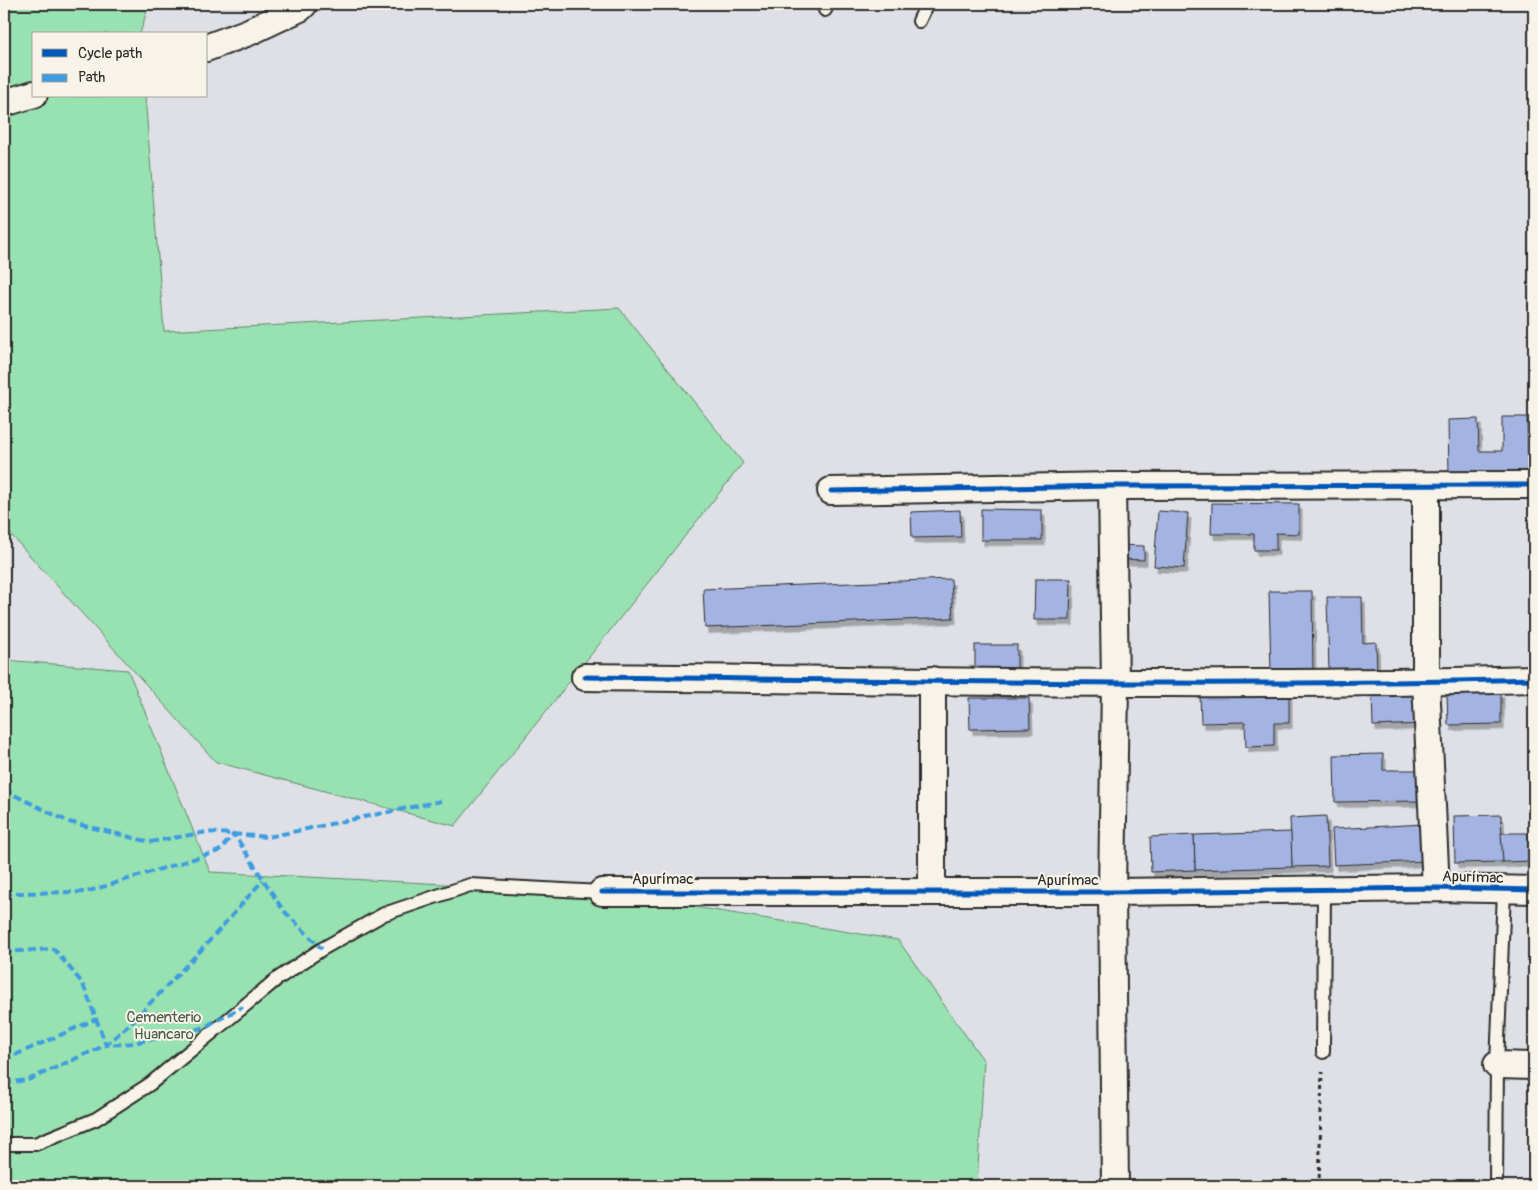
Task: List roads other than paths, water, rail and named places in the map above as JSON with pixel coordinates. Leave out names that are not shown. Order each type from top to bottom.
[{"type":"street","points":[[208,47],[249,32],[300,8],[304,4]]},
{"type":"street","points":[[4,103],[32,95]]},
{"type":"street","points":[[831,491],[1112,486],[1534,486]]},
{"type":"street","points":[[1112,486],[1115,683],[1112,892],[1115,1186]]},
{"type":"street","points":[[1426,487],[1426,682],[1436,888]]},
{"type":"street","points":[[585,678],[1115,683],[1426,682],[1534,679]]},
{"type":"street","points":[[932,680],[932,892]]},
{"type":"street","name":"Apurímac","points":[[602,892],[1112,892],[1436,888],[1534,890]]},
{"type":"street","points":[[1497,1065],[1534,1066]]},
{"type":"lane","points":[[919,21],[927,4]]},
{"type":"lane","points":[[4,1144],[35,1144],[96,1119],[150,1084],[277,979],[322,949],[384,914],[470,885],[602,892]]},
{"type":"lane","points":[[1323,1052],[1324,890]]},
{"type":"lane","points":[[1496,1179],[1497,1065],[1504,890]]},
{"type":"park label","name":"Cementerio Huancaro","points":[[164,1026]]}]
